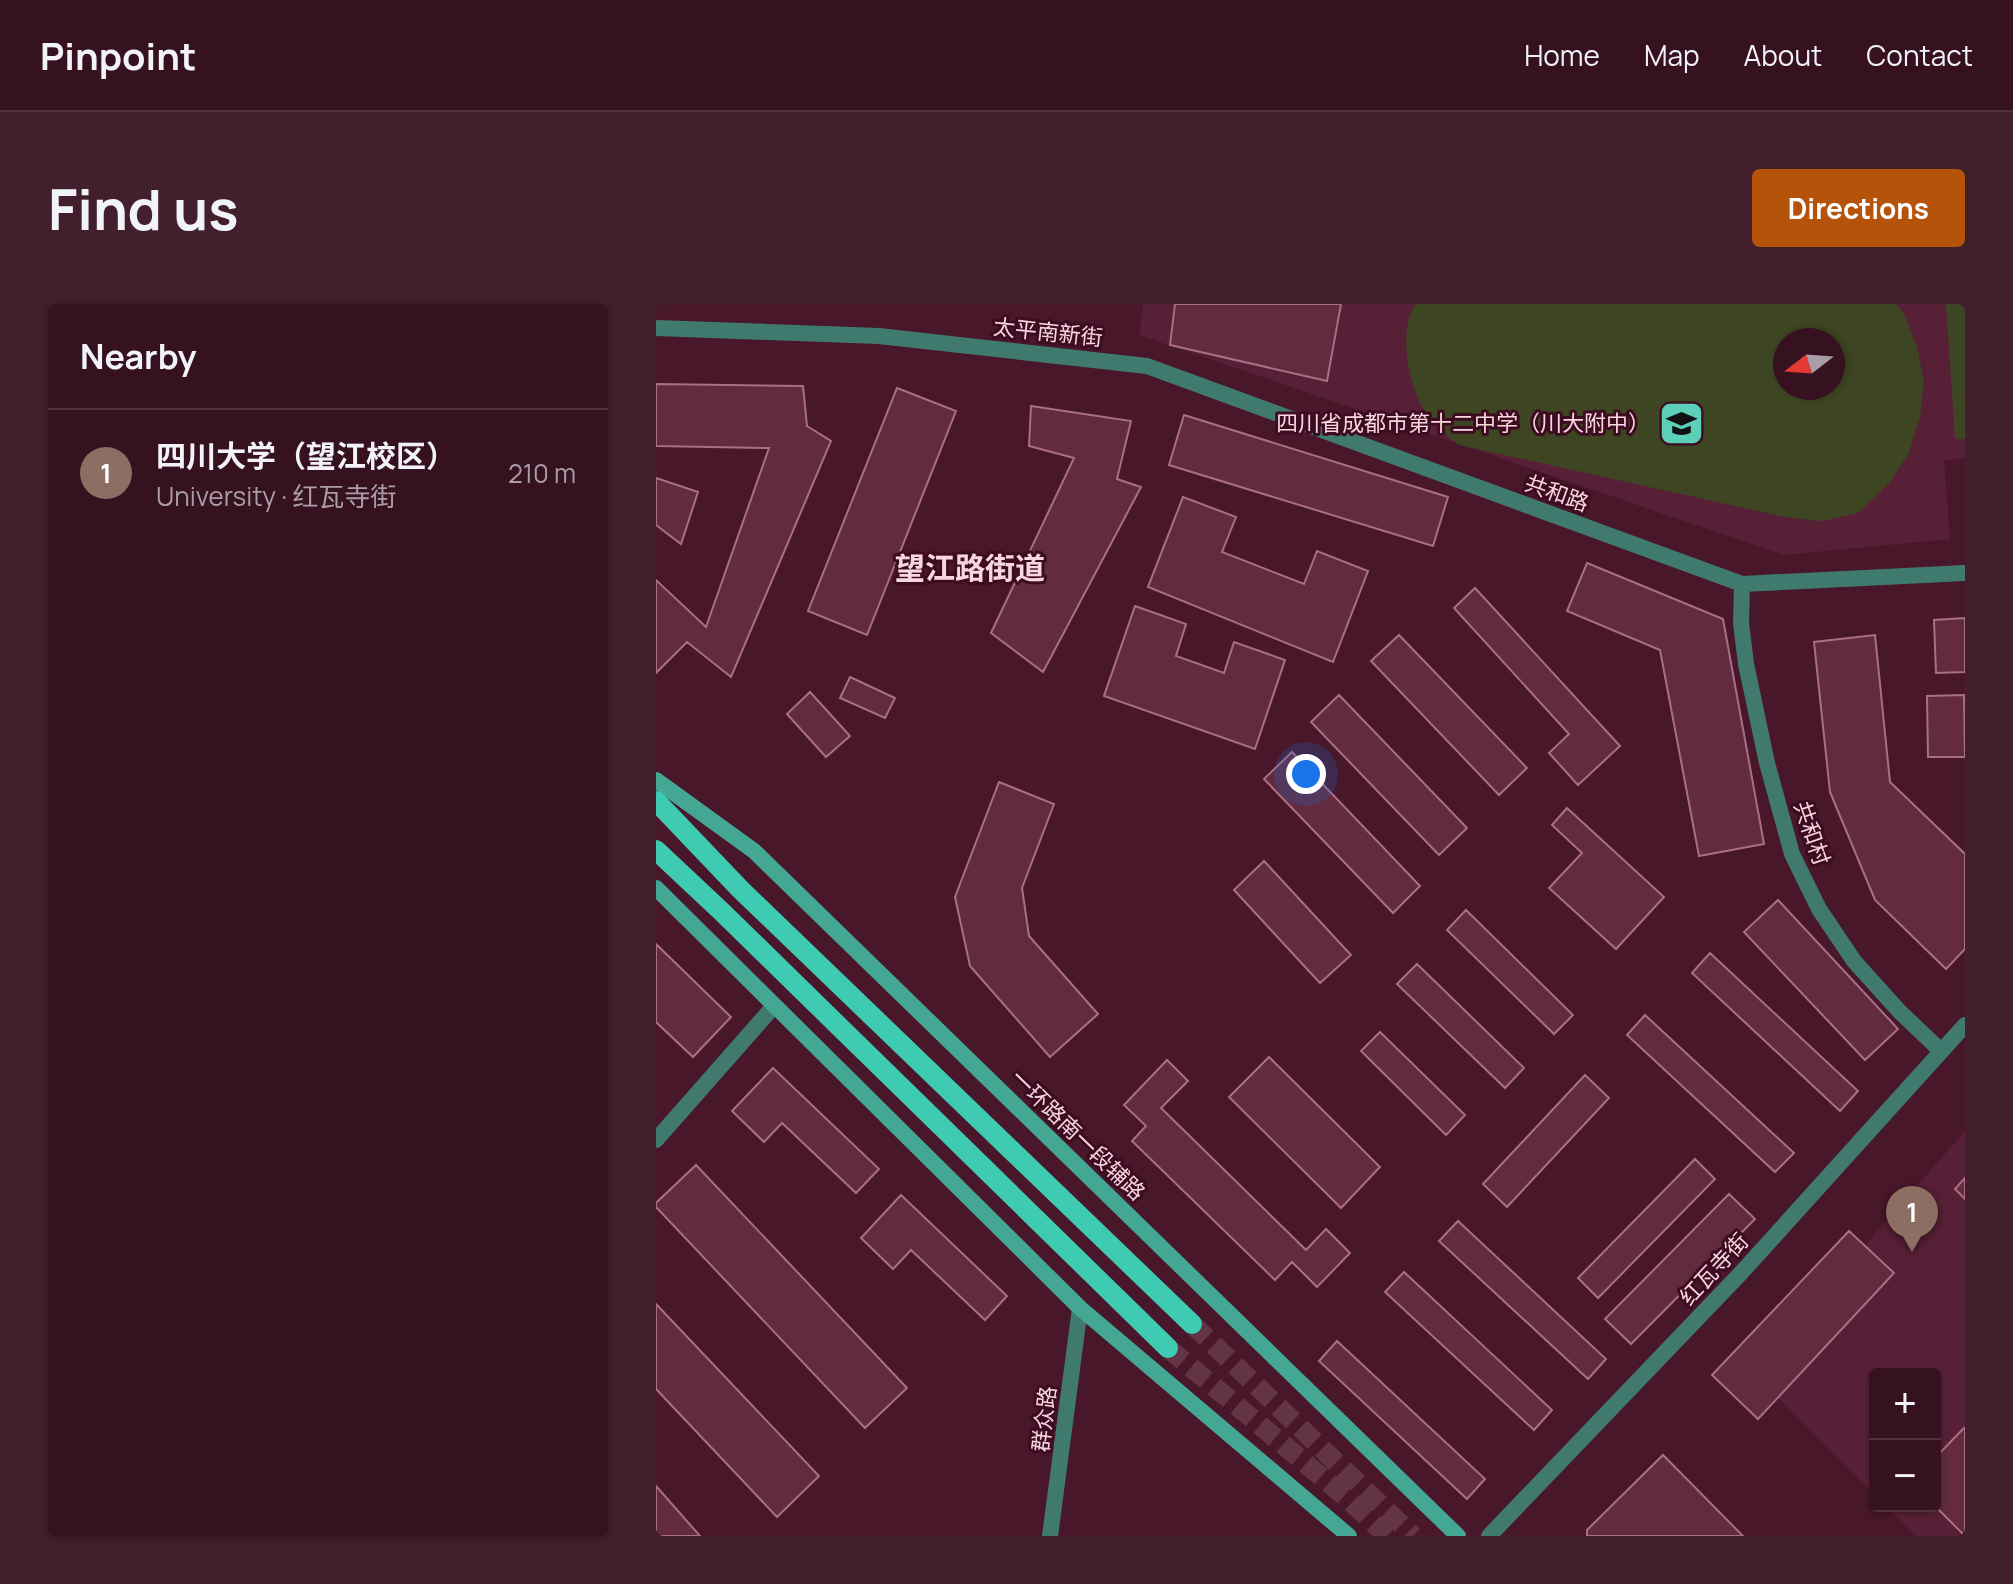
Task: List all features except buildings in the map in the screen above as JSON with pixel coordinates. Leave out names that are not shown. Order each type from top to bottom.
[{"type":"main road","name":"一环路南一段辅路","points":[[656,780],[754,851],[1458,1536]]},
{"type":"main road","points":[[656,801],[741,890],[1192,1324]]},
{"type":"main road","points":[[656,850],[1168,1348]]},
{"type":"main road","points":[[656,888],[1080,1308],[1349,1536]]},
{"type":"street","name":"太平南新街","points":[[656,328],[879,336],[1147,366]]},
{"type":"street","name":"共和路","points":[[1147,366],[1742,584],[1965,573]]},
{"type":"street","name":"共和村","points":[[1742,584],[1741,623],[1746,664],[1767,763],[1792,854],[1819,909],[1854,961],[1941,1051]]},
{"type":"street","points":[[656,1140],[774,1006]]},
{"type":"street","name":"红瓦寺街","points":[[1489,1536],[1741,1273],[1965,1025]]},
{"type":"street","name":"群众路","points":[[1050,1536],[1080,1308]]},
{"type":"shaded area","name":"四川省成都市第十二中学（川大附中）","points":[[1143,304],[1965,304],[1965,458],[1944,461],[1950,539],[1784,555],[1139,335]]},
{"type":"shaded area","points":[[1965,1131],[1965,1536],[1916,1536],[1892,1512],[1941,1512],[1941,1368],[1869,1368],[1869,1489],[1753,1373]]},
{"type":"green space","name":"四川省成都市第十二中学（川大附中）","points":[[1416,304],[1896,304],[1904,314],[1917,347],[1924,382],[1920,416],[1909,453],[1889,483],[1858,513],[1822,521],[1785,517],[1459,445],[1432,421],[1416,393],[1407,353],[1407,326]]},
{"type":"green space","points":[[1946,304],[1965,304],[1965,439],[1955,439]]},
{"type":"tunnel","points":[[1192,1324],[1413,1536]]},
{"type":"tunnel","points":[[1168,1348],[1348,1499],[1387,1536]]},
{"type":"place","name":"四川省成都市第十二中学（川大附中）","points":[[1681,423]]},
{"type":"place","name":"四川大学（望江校区）","points":[[1912,1252]]},
{"type":"district","name":"望江路街道","points":[[970,567]]}]
